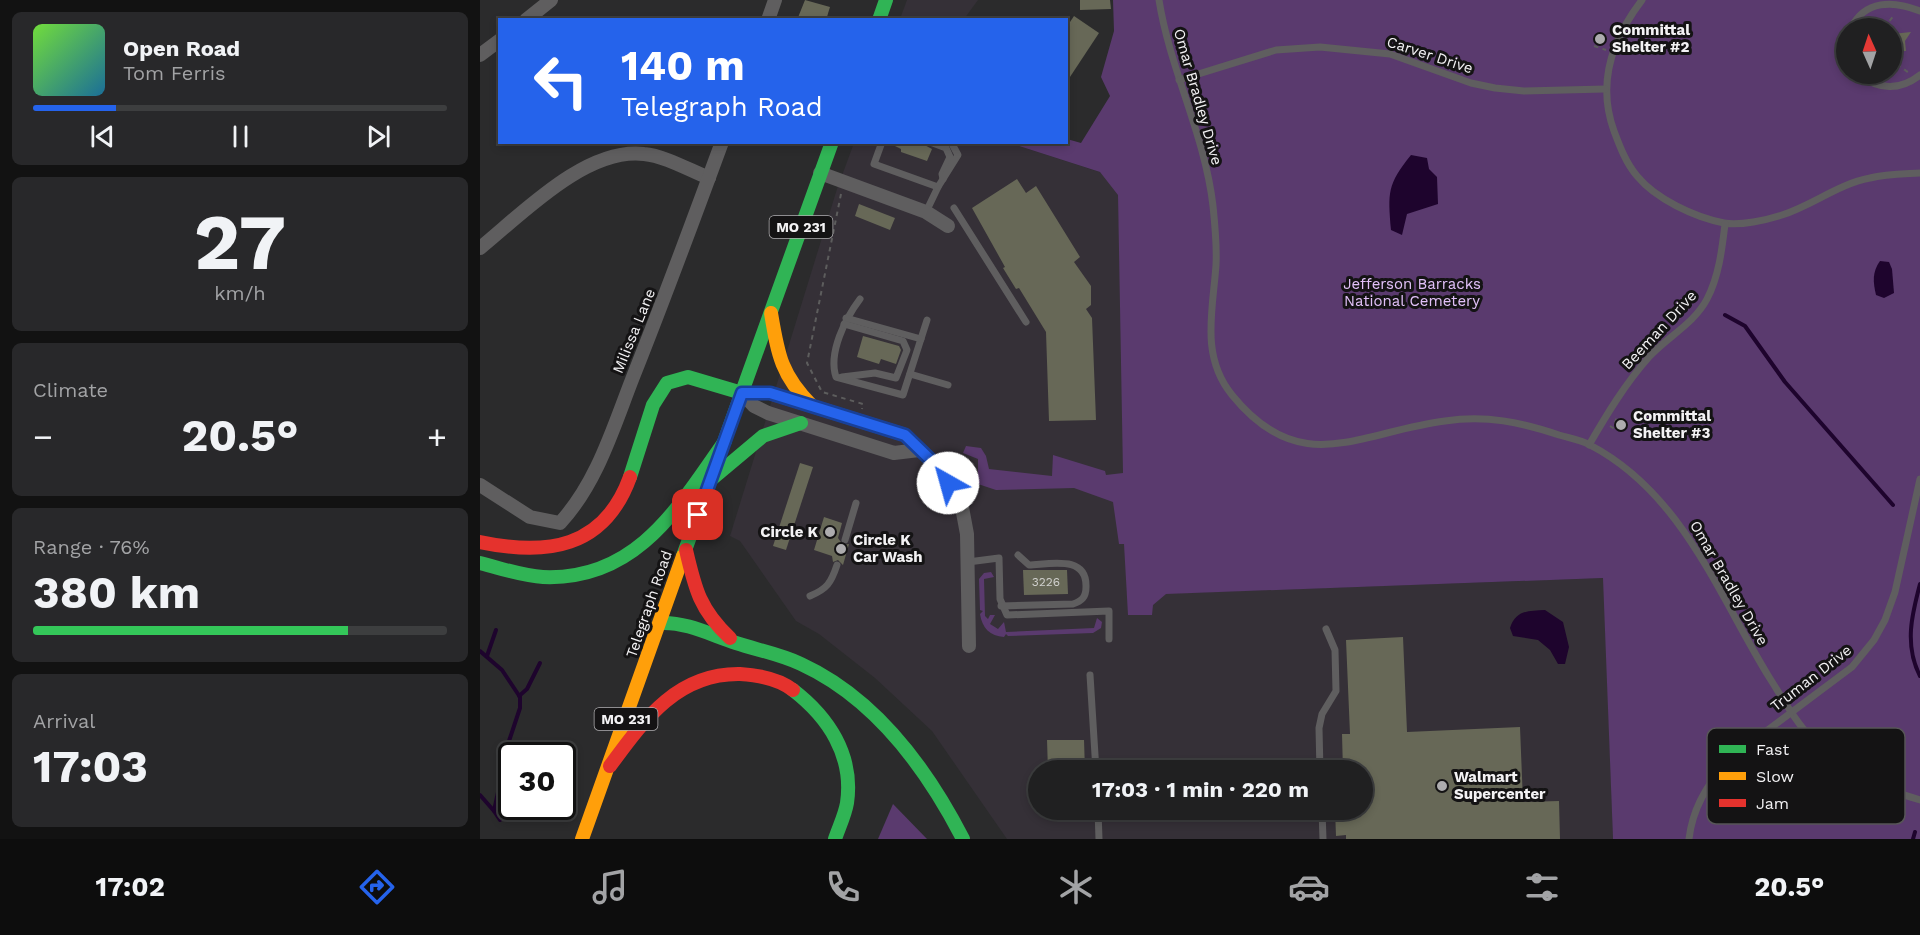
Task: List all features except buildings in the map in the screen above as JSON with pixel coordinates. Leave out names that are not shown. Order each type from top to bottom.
[{"type":"main road","points":[[880,18],[886,0]]},
{"type":"main road","name":"Telegraph Road","points":[[583,836],[831,144]]},
{"type":"main road","points":[[771,313],[782,373],[790,386],[812,406]]},
{"type":"main road","points":[[480,543],[515,549],[539,550],[562,546],[585,536],[609,516],[623,493],[652,407],[667,383],[688,377],[742,393]]},
{"type":"main road","points":[[711,480],[763,436],[801,423]]},
{"type":"main road","points":[[480,563],[531,576],[560,577],[592,573],[620,561],[647,543],[664,525],[725,441]]},
{"type":"main road","points":[[686,550],[702,609],[711,622],[737,643]]},
{"type":"main road","points":[[661,623],[682,625],[807,667],[856,700],[894,736],[917,764],[944,803],[963,839]]},
{"type":"main road","points":[[610,766],[654,710],[684,687],[724,674],[751,675],[775,681],[798,692],[817,707],[841,743],[849,787],[845,814],[835,839]]},
{"type":"street","points":[[528,18],[551,0]]},
{"type":"street","points":[[769,18],[775,0]]},
{"type":"street","points":[[480,55],[498,42]]},
{"type":"street","name":"Milissa Lane","points":[[480,484],[530,517],[560,522],[586,490],[682,254],[721,144]]},
{"type":"street","points":[[480,248],[567,178],[611,156],[644,154],[709,178]]},
{"type":"street","points":[[820,173],[926,212],[948,226]]},
{"type":"street","points":[[742,393],[754,406],[768,413],[894,453],[919,450]]},
{"type":"street","points":[[742,393],[770,393],[905,435],[936,465],[961,502],[967,534],[969,646]]},
{"type":"lane","name":"Omar Bradley Drive","points":[[1159,0],[1164,31],[1199,141],[1212,204],[1216,261],[1209,325],[1212,352],[1221,380],[1251,417],[1284,437],[1318,445],[1350,444],[1415,427],[1482,418],[1521,422],[1589,445],[1637,478],[1674,517],[1700,554],[1748,641],[1791,712],[1804,728]]},
{"type":"lane","points":[[1642,0],[1622,29],[1613,51],[1605,89],[1613,129],[1626,160],[1638,178],[1672,204],[1725,224],[1784,214],[1838,188],[1870,178],[1920,172]]},
{"type":"lane","points":[[1857,18],[1873,5],[1890,2],[1903,4],[1920,11]]},
{"type":"lane","name":"Carver Drive","points":[[1179,80],[1276,50],[1320,46],[1390,54],[1471,83],[1495,88],[1524,92],[1605,89]]},
{"type":"lane","points":[[1878,84],[1886,87],[1906,84],[1920,75]]},
{"type":"lane","points":[[881,144],[874,164],[938,187]]},
{"type":"lane","points":[[935,144],[945,148],[950,157],[942,174],[943,179]]},
{"type":"lane","points":[[926,212],[958,155],[952,144]]},
{"type":"lane","points":[[954,208],[1026,322]]},
{"type":"lane","name":"Beeman Drive","points":[[1589,445],[1613,402],[1649,356],[1680,331],[1707,300],[1719,267],[1725,224]]},
{"type":"lane","points":[[836,377],[833,367],[845,321],[860,299]]},
{"type":"lane","points":[[836,377],[903,395],[927,320]]},
{"type":"lane","points":[[845,321],[921,339]]},
{"type":"lane","points":[[836,377],[875,373],[896,378],[907,350],[903,341],[845,321]]},
{"type":"lane","points":[[910,374],[948,385]]},
{"type":"lane","name":"Truman Drive","points":[[1771,728],[1852,667],[1885,620],[1895,592],[1920,479]]},
{"type":"lane","points":[[845,540],[856,503]]},
{"type":"lane","points":[[1001,606],[1073,604],[1081,601],[1085,596],[1086,574],[1082,569],[1064,564],[1029,565],[1018,555]]},
{"type":"lane","points":[[968,562],[999,558],[1001,606],[1007,615],[1109,611],[1109,639]]},
{"type":"lane","points":[[810,596],[826,590],[832,582],[837,566]]},
{"type":"lane","points":[[1320,760],[1319,728],[1322,714],[1336,691],[1335,650],[1326,629]]},
{"type":"lane","points":[[1090,675],[1095,760]]},
{"type":"lane","name":"Truman Drive","points":[[1689,839],[1691,822],[1707,790]]},
{"type":"lane","name":"Omar Bradley Drive","points":[[1905,796],[1920,800]]},
{"type":"lane","points":[[1098,820],[1099,839]]},
{"type":"lane","points":[[1322,820],[1323,839]]},
{"type":"path","points":[[1892,18],[1903,4]]},
{"type":"path","points":[[1594,46],[1613,51]]},
{"type":"path","points":[[844,180],[807,363],[822,392],[863,404],[858,420]]},
{"type":"shaded area","points":[[907,0],[978,0],[965,18],[900,18]]},
{"type":"shaded area","points":[[854,144],[1013,144],[1118,178],[1127,595],[1604,578],[1613,839],[1007,839],[932,731],[875,678],[819,634],[796,621],[740,541],[730,536],[837,189]]},
{"type":"shaded area","points":[[1411,155],[1427,158],[1429,169],[1437,177],[1438,204],[1407,214],[1402,235],[1391,230],[1390,197],[1397,174]]},
{"type":"shaded area","points":[[1880,261],[1889,262],[1892,269],[1894,293],[1884,298],[1876,295],[1874,286],[1874,273]]},
{"type":"shaded area","points":[[1545,610],[1563,622],[1569,647],[1565,664],[1558,664],[1550,650],[1538,640],[1513,636],[1510,628],[1519,615],[1528,611]]},
{"type":"green space","name":"Jefferson Barracks National Cemetery","points":[[1113,0],[1920,0],[1920,839],[1613,839],[1603,578],[1166,594],[1153,605],[1152,615],[1128,615],[1124,544],[1119,544],[1113,502],[1074,488],[996,490],[972,482],[969,479],[971,475],[978,475],[978,459],[963,453],[966,446],[981,448],[986,456],[989,469],[1052,476],[1053,455],[1105,471],[1106,475],[1123,473],[1118,195],[1100,172],[1013,144],[1068,144],[1068,139],[1081,143],[1110,96],[1101,77],[1114,31]]},
{"type":"green space","points":[[991,572],[994,577],[984,579],[985,616],[988,619],[990,615],[995,615],[990,624],[998,629],[1004,622],[1006,632],[1094,628],[1097,618],[1102,622],[1101,628],[1093,633],[1008,636],[1006,634],[1004,637],[991,633],[985,627],[980,614],[983,611],[980,610],[979,579],[984,573]]},
{"type":"green space","points":[[893,804],[927,839],[878,839]]},
{"type":"waterway","points":[[1725,315],[1745,326],[1785,382],[1893,505]]},
{"type":"waterway","points":[[1920,584],[1911,630],[1912,653],[1920,676]]},
{"type":"waterway","points":[[487,656],[496,630]]},
{"type":"waterway","points":[[480,651],[502,670],[520,697],[520,708],[509,742]]},
{"type":"waterway","points":[[519,696],[527,689],[540,663]]},
{"type":"waterway","points":[[498,792],[494,811],[498,817]]},
{"type":"waterway","points":[[480,795],[494,811]]},
{"type":"waterway","points":[[1913,839],[1915,832]]},
{"type":"traffic: fast","points":[[880,18],[886,0]]},
{"type":"traffic: fast","points":[[683,556],[831,144]]},
{"type":"traffic: fast","points":[[630,477],[653,405],[667,383],[688,377],[742,393]]},
{"type":"traffic: fast","points":[[713,478],[763,436],[801,423]]},
{"type":"traffic: fast","points":[[480,563],[543,577],[576,575],[604,567],[629,553],[651,536],[690,491],[725,441]]},
{"type":"traffic: fast","points":[[661,623],[690,627],[777,655],[828,678],[875,716],[896,738],[933,787],[963,839]]},
{"type":"traffic: fast","points":[[793,690],[817,712],[836,739],[842,753],[848,785],[847,803],[835,839]]},
{"type":"traffic: slow","points":[[771,313],[782,364],[794,384],[812,406]]},
{"type":"traffic: slow","points":[[582,839],[683,556]]},
{"type":"traffic: jam","points":[[480,542],[528,548],[550,547],[570,542],[589,533],[605,520],[619,501],[630,477]]},
{"type":"traffic: jam","points":[[686,550],[700,598],[712,618],[730,638]]},
{"type":"traffic: jam","points":[[610,766],[649,716],[664,702],[698,681],[740,674],[775,680],[793,690]]},
{"type":"place","name":"Committal Shelter #2","points":[[1600,39]]},
{"type":"place","name":"Committal Shelter #3","points":[[1621,425]]},
{"type":"place","name":"Circle K","points":[[830,532]]},
{"type":"place","name":"Circle K Car Wash","points":[[841,549]]},
{"type":"place","name":"Walmart Supercenter","points":[[1442,786]]},
{"type":"route","points":[[698,515],[742,393],[770,393],[905,435],[936,465],[948,483]]}]
